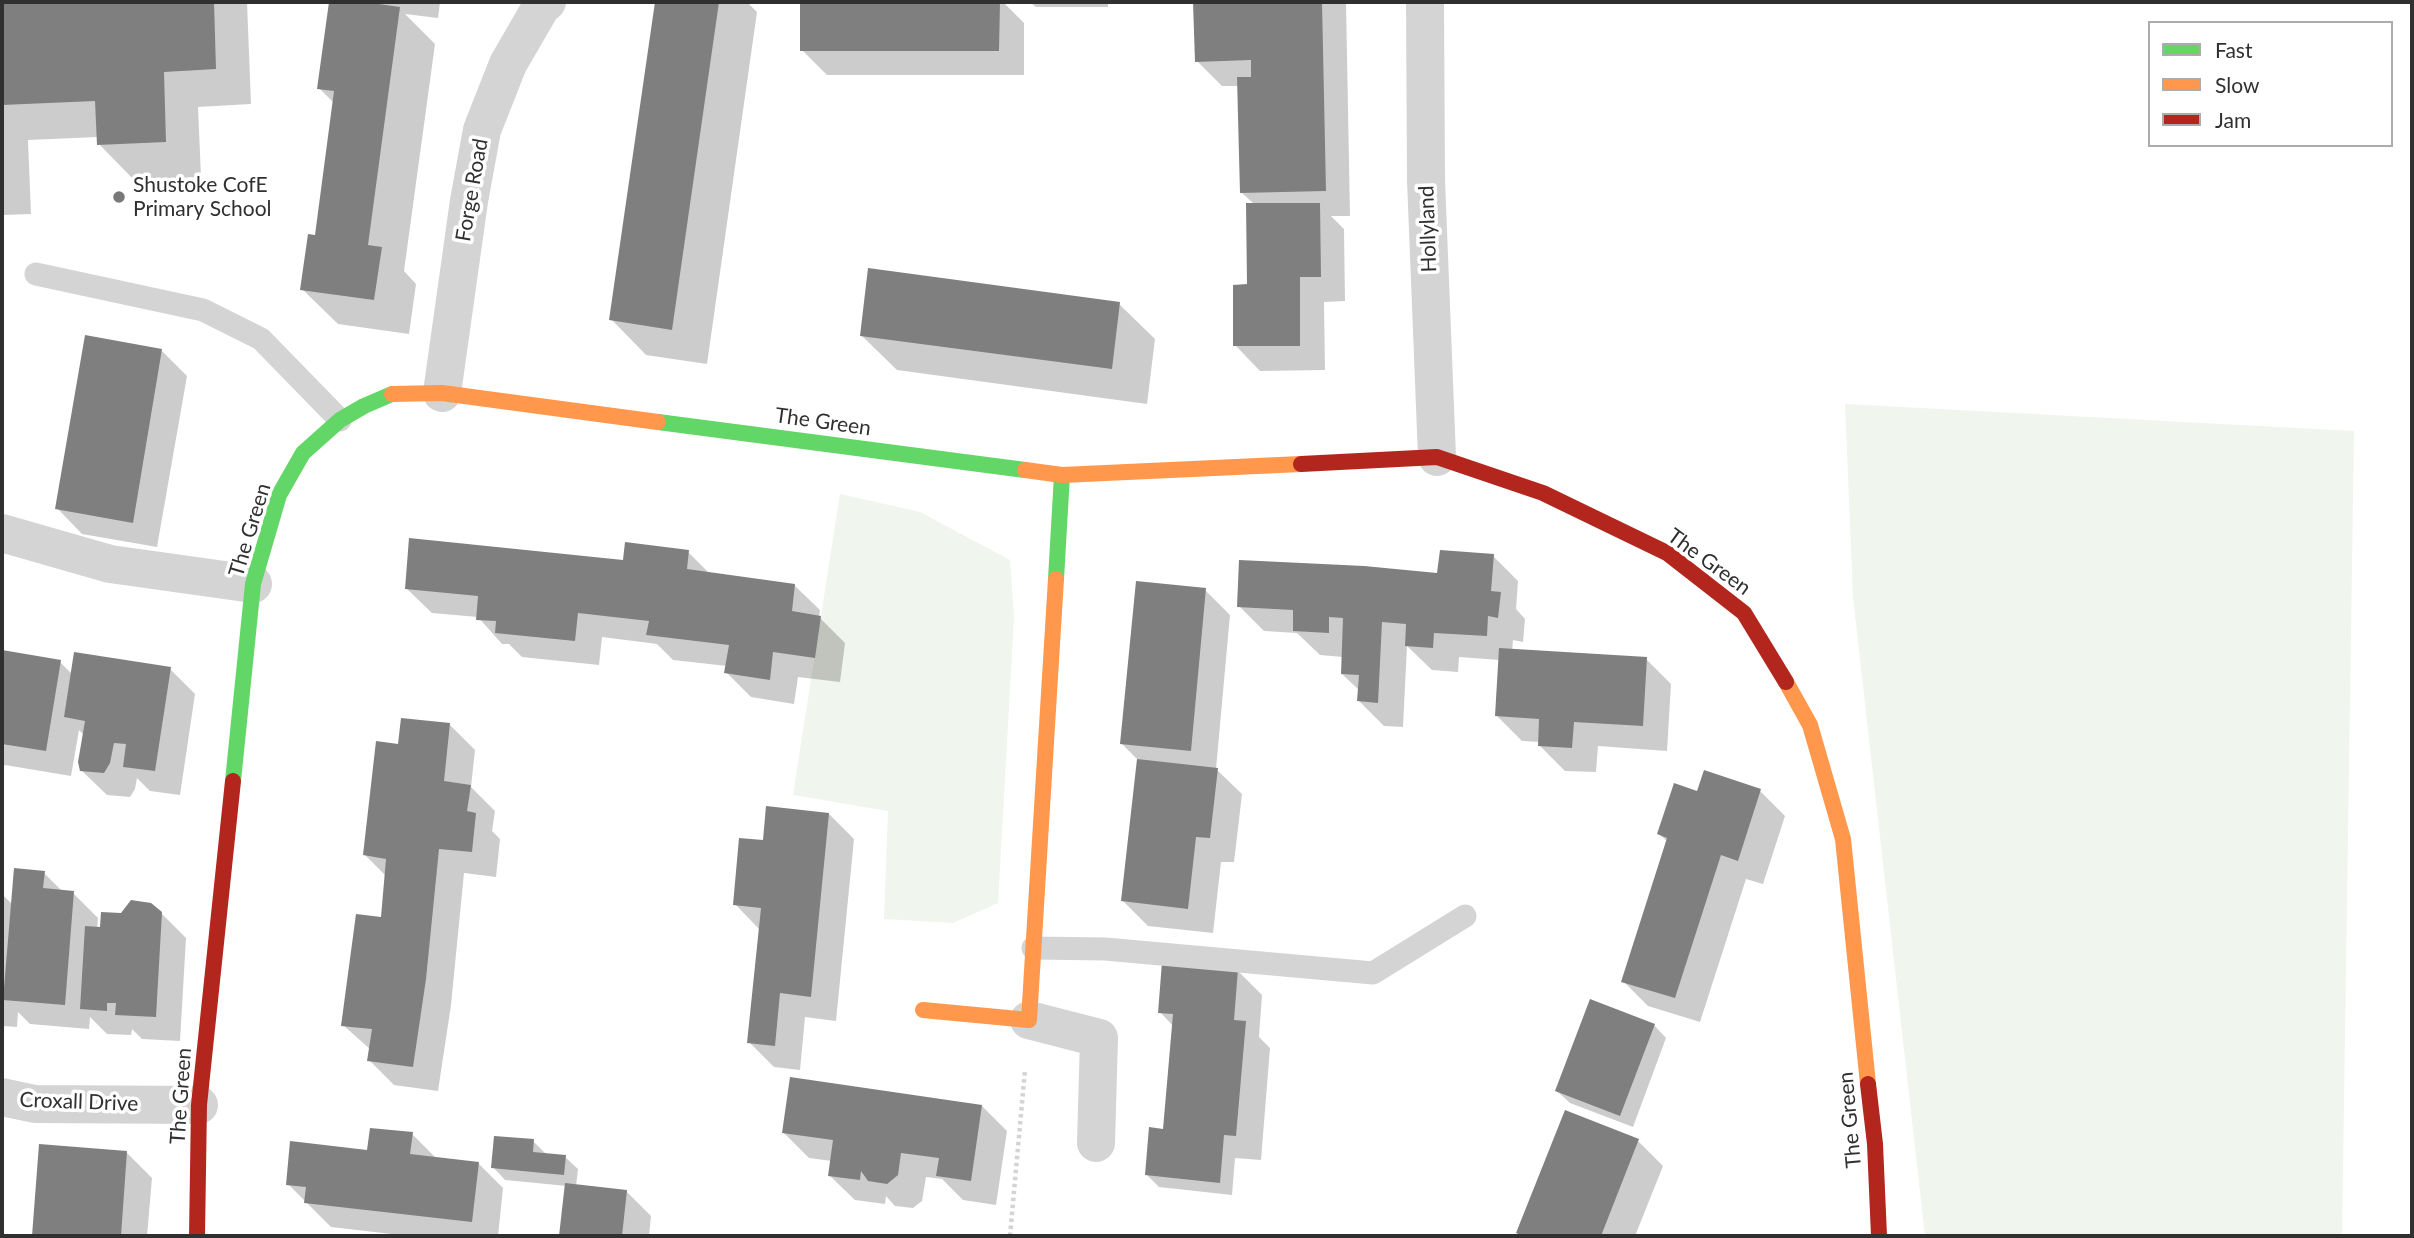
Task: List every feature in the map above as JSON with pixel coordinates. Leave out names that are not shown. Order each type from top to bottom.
[{"type":"street","name":"Forge Road","points":[[442,393],[469,201],[482,130],[509,64],[541,7],[547,2]]},
{"type":"street","name":"Hollyland","points":[[1424,2],[1426,180],[1437,457]]},
{"type":"street","name":"The Green","points":[[197,1236],[199,1105],[253,584],[279,495],[303,453],[340,420],[364,406],[393,394],[442,393],[1062,475],[1437,457],[1543,493],[1667,553],[1744,613],[1773,658],[1810,725],[1843,839],[1875,1144],[1879,1236]]},
{"type":"street","points":[[1029,1020],[1062,475]]},
{"type":"street","points":[[2,534],[110,564],[253,584]]},
{"type":"street","points":[[923,1010],[1029,1020],[1099,1038],[1096,1143]]},
{"type":"street","name":"Croxall Drive","points":[[2,1097],[34,1104],[199,1105]]},
{"type":"lane","points":[[36,274],[203,310],[261,339],[340,420]]},
{"type":"lane","points":[[1033,948],[1105,949],[1373,973],[1465,916]]},
{"type":"path","points":[[1010,1236],[1029,1020]]},
{"type":"shaded area","points":[[1845,404],[2354,431],[2342,1236],[1925,1236],[1853,597]]},
{"type":"shaded area","points":[[840,494],[920,512],[1010,560],[1014,618],[998,903],[953,923],[884,919],[888,811],[793,795]]},
{"type":"building","points":[[2,2],[214,2],[216,69],[164,72],[166,142],[97,145],[95,101],[2,105]]},
{"type":"building","points":[[329,2],[365,2],[400,7],[368,245],[382,247],[374,300],[300,290],[308,234],[315,235],[334,91],[317,89]]},
{"type":"building","points":[[655,2],[719,2],[672,330],[609,320]]},
{"type":"building","points":[[800,2],[1000,2],[999,51],[800,51]]},
{"type":"building","points":[[1193,2],[1322,2],[1326,191],[1240,193],[1237,77],[1251,77],[1251,60],[1195,62]]},
{"type":"building","points":[[1246,203],[1320,203],[1321,277],[1300,277],[1300,346],[1233,346],[1233,285],[1247,284]]},
{"type":"building","points":[[868,268],[1120,302],[1112,369],[860,336]]},
{"type":"building","points":[[85,335],[162,349],[133,523],[55,509]]},
{"type":"building","points":[[409,538],[623,560],[625,542],[689,550],[687,569],[795,584],[792,611],[821,616],[815,658],[773,652],[770,680],[724,673],[729,645],[646,635],[649,621],[578,613],[575,641],[495,633],[496,621],[476,620],[478,596],[405,589]]},
{"type":"building","points":[[1440,550],[1494,554],[1491,591],[1501,592],[1498,618],[1488,616],[1487,636],[1434,633],[1433,648],[1405,646],[1406,624],[1382,622],[1378,703],[1357,701],[1359,675],[1341,674],[1343,618],[1329,617],[1329,633],[1293,631],[1293,610],[1237,607],[1239,560],[1364,566],[1437,573]]},
{"type":"building","points":[[1136,581],[1206,588],[1191,751],[1120,744]]},
{"type":"building","points":[[1499,648],[1647,657],[1643,726],[1574,722],[1572,748],[1538,746],[1539,719],[1495,716]]},
{"type":"building","points":[[2,650],[61,660],[46,751],[2,744]]},
{"type":"building","points":[[74,652],[171,667],[155,771],[123,767],[126,744],[114,743],[110,763],[104,773],[80,771],[78,762],[85,721],[64,717]]},
{"type":"building","points":[[401,718],[450,723],[444,781],[471,785],[467,811],[476,813],[472,852],[439,849],[426,979],[413,1067],[367,1061],[372,1029],[341,1026],[356,914],[381,917],[386,859],[363,855],[376,741],[398,744]]},
{"type":"building","points":[[1137,759],[1218,768],[1210,838],[1196,837],[1188,909],[1121,901]]},
{"type":"building","points":[[1704,770],[1761,789],[1738,861],[1721,855],[1675,998],[1621,982],[1667,838],[1657,834],[1674,783],[1697,791]]},
{"type":"building","points":[[766,806],[829,813],[811,997],[780,993],[775,1046],[747,1043],[761,908],[733,905],[739,838],[763,840]]},
{"type":"building","points":[[14,868],[45,871],[43,888],[74,891],[65,1005],[3,1000]]},
{"type":"building","points":[[131,900],[151,903],[162,912],[156,1017],[115,1015],[116,1003],[107,1003],[107,1011],[80,1009],[85,926],[100,927],[101,912],[121,913]]},
{"type":"building","points":[[1162,962],[1238,969],[1234,1020],[1246,1021],[1236,1136],[1224,1135],[1220,1183],[1145,1175],[1149,1127],[1163,1129],[1173,1014],[1158,1013]]},
{"type":"building","points":[[1590,999],[1655,1024],[1620,1116],[1555,1091]]},
{"type":"building","points":[[790,1077],[982,1105],[971,1181],[936,1176],[939,1158],[901,1153],[898,1175],[887,1184],[868,1181],[861,1171],[860,1180],[828,1176],[833,1140],[782,1133]]},
{"type":"building","points":[[1565,1110],[1639,1139],[1601,1236],[1523,1236],[1516,1233]]},
{"type":"building","points":[[370,1128],[413,1132],[410,1154],[479,1162],[472,1222],[304,1203],[306,1187],[286,1185],[290,1141],[367,1150]]},
{"type":"building","points":[[494,1136],[534,1139],[533,1152],[566,1155],[564,1175],[491,1168]]},
{"type":"building","points":[[39,1144],[127,1151],[121,1236],[32,1236]]},
{"type":"building","points":[[565,1183],[627,1190],[622,1236],[559,1236]]},
{"type":"traffic: fast","points":[[233,781],[253,584],[279,495],[303,453],[340,420],[392,394]]},
{"type":"traffic: fast","points":[[658,422],[1025,470]]},
{"type":"traffic: fast","points":[[1056,579],[1062,475]]},
{"type":"traffic: slow","points":[[392,394],[442,393],[658,422]]},
{"type":"traffic: slow","points":[[1025,470],[1062,475],[1301,464]]},
{"type":"traffic: slow","points":[[923,1010],[1029,1020],[1056,579]]},
{"type":"traffic: slow","points":[[1786,682],[1810,725],[1843,839],[1868,1084]]},
{"type":"traffic: jam","points":[[1301,464],[1437,457],[1543,493],[1667,553],[1744,613],[1786,682]]},
{"type":"traffic: jam","points":[[197,1236],[199,1105],[233,781]]},
{"type":"traffic: jam","points":[[1868,1084],[1875,1144],[1879,1236]]},
{"type":"place","name":"Shustoke CofE Primary School","points":[[119,197]]}]
